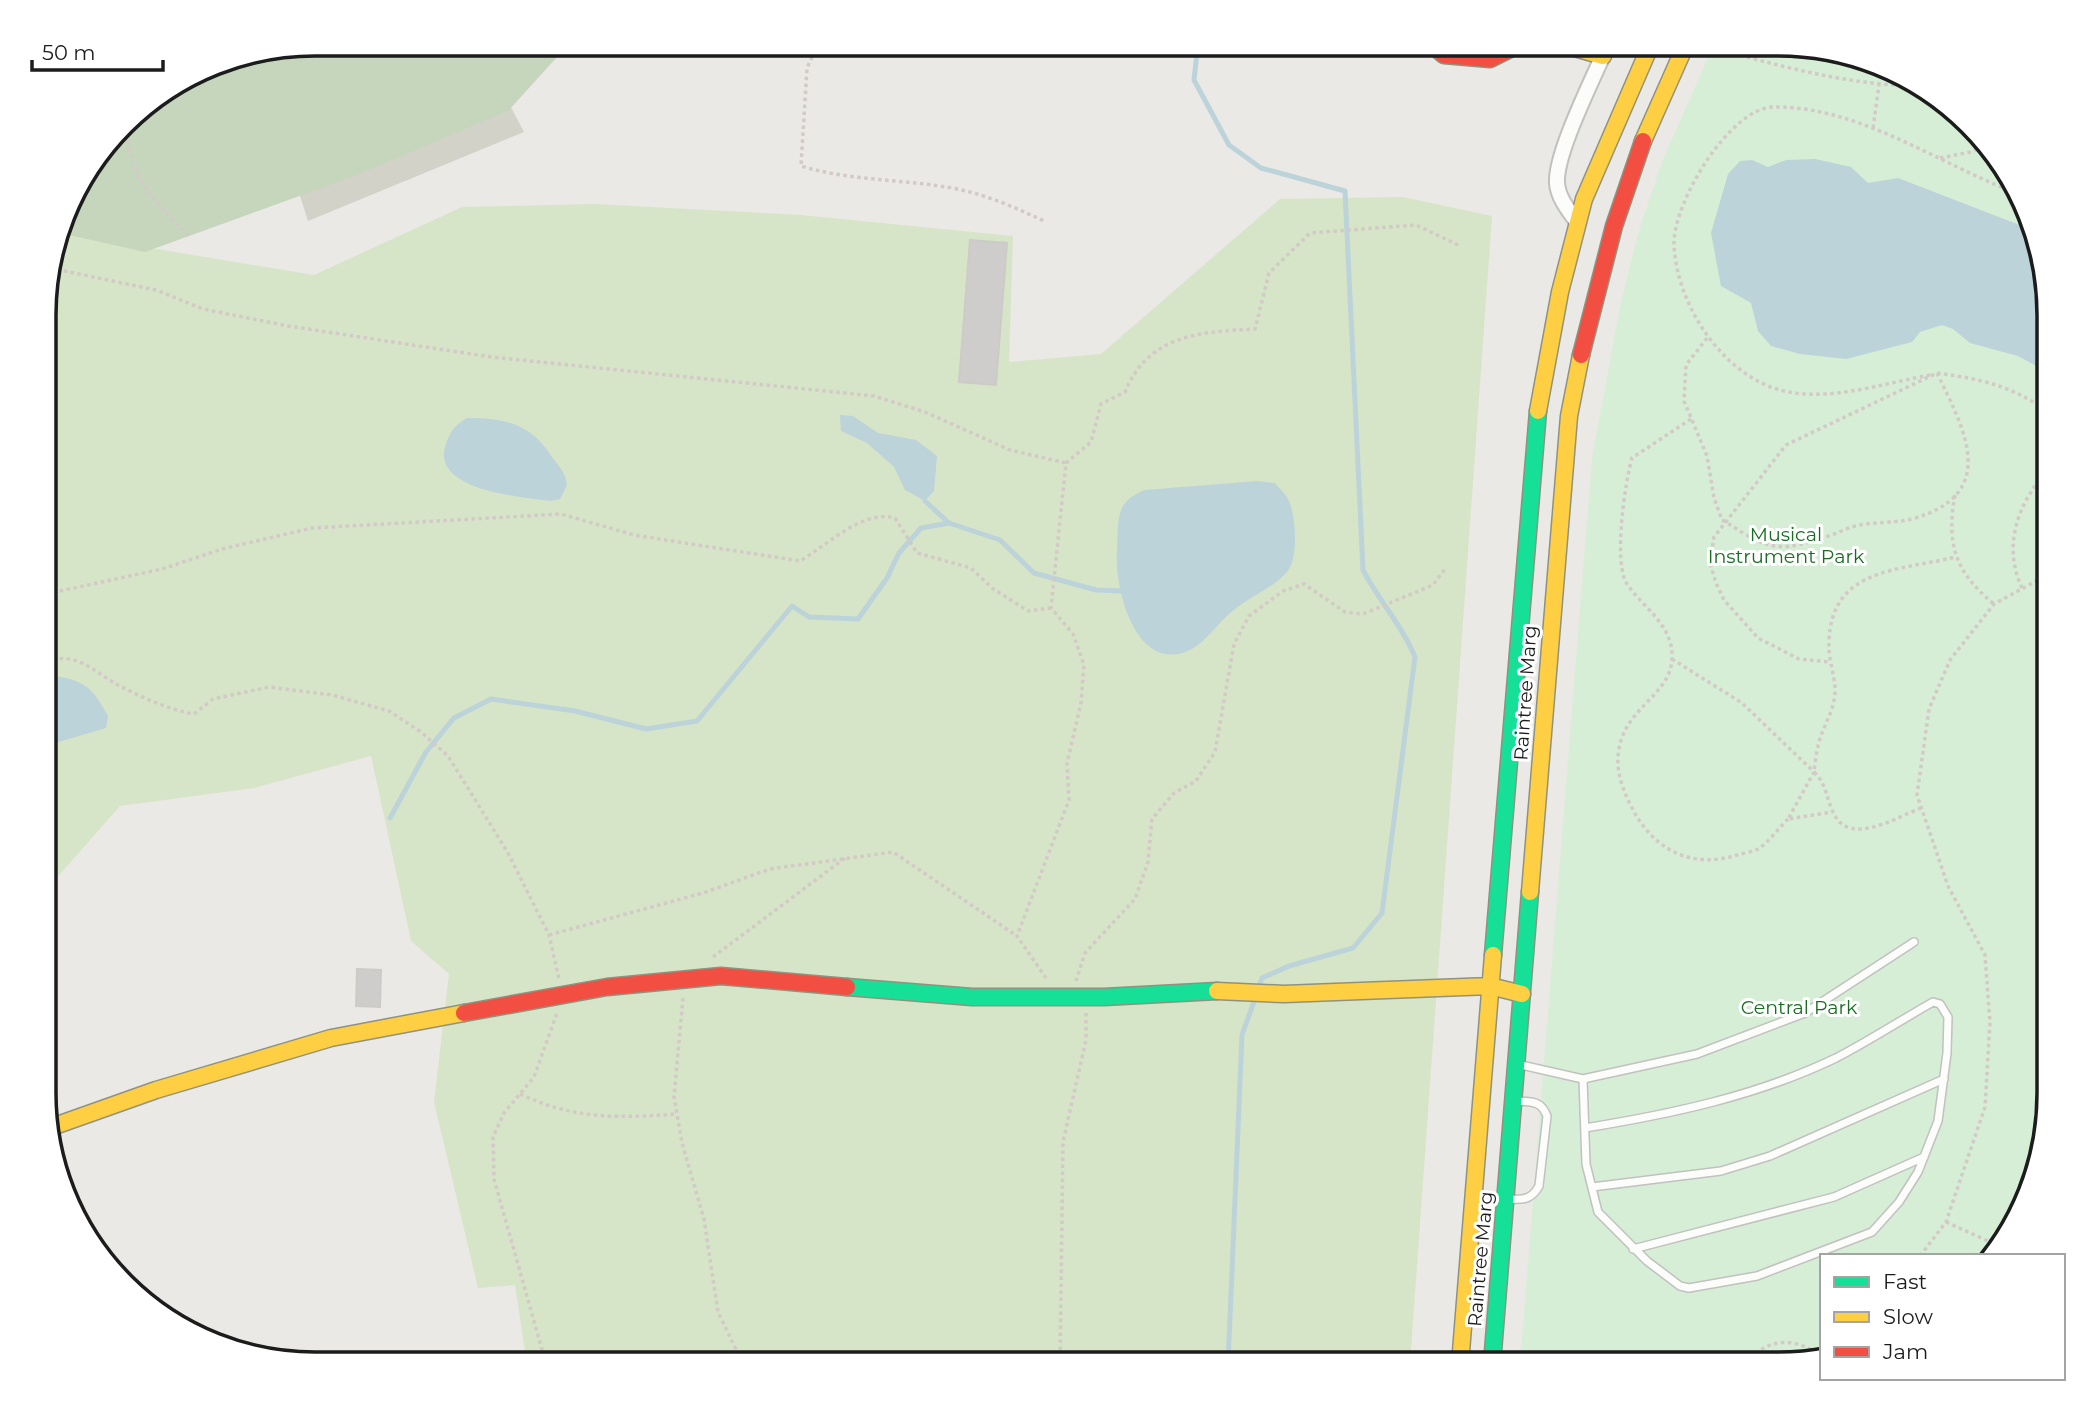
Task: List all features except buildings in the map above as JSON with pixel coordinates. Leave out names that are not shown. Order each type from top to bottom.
[{"type":"main road","points":[[1456,56],[1490,59],[1496,56]]},
{"type":"main road","name":"Raintree Marg","points":[[1461,1352],[1535,435],[1547,355],[1577,222],[1617,118],[1645,56]]},
{"type":"main road","name":"Raintree Marg","points":[[1493,1352],[1563,473],[1578,362],[1602,261],[1629,175],[1681,56]]},
{"type":"main road","points":[[58,1125],[156,1090],[331,1038],[607,986],[721,976],[972,997],[1086,997],[1220,991],[1284,994],[1490,986],[1522,994]]},
{"type":"street","points":[[1577,222],[1562,200],[1557,183],[1562,158],[1604,56]]},
{"type":"lane","points":[[1517,1065],[1583,1079],[1697,1054],[1805,1013],[1914,942]]},
{"type":"lane","points":[[1583,1079],[1586,1164],[1598,1212],[1633,1249],[1681,1286],[1689,1288],[1757,1276],[1872,1232],[1899,1202],[1924,1157],[1938,1121],[1948,1017],[1940,1004],[1933,1002],[1836,1058],[1756,1090],[1660,1116],[1585,1128]]},
{"type":"lane","points":[[1592,1187],[1721,1171],[1770,1156],[1944,1079]]},
{"type":"lane","points":[[1506,1199],[1524,1200],[1535,1195],[1539,1186],[1547,1116],[1543,1107],[1536,1102],[1514,1101]]},
{"type":"lane","points":[[1633,1249],[1834,1197],[1924,1157]]},
{"type":"path","points":[[812,56],[807,68],[801,166],[827,174],[952,188],[998,199],[1044,221]]},
{"type":"path","points":[[1747,57],[1795,70],[1879,85],[1897,85]]},
{"type":"path","points":[[1873,128],[1879,85]]},
{"type":"path","points":[[2002,187],[1853,118],[1772,106],[1741,119],[1716,148],[1683,203],[1674,243],[1684,291],[1707,338],[1750,378],[1784,391],[1819,394],[1937,373],[1973,378],[2024,394],[2037,404]]},
{"type":"path","points":[[126,138],[144,190],[189,236]]},
{"type":"path","points":[[1937,158],[1977,149]]},
{"type":"path","points":[[1017,936],[1069,800],[1067,763],[1081,703],[1084,665],[1073,634],[1051,608],[1066,463],[1091,442],[1101,404],[1125,392],[1133,373],[1165,344],[1199,332],[1255,329],[1269,273],[1310,233],[1416,225],[1458,245]]},
{"type":"path","points":[[60,270],[156,290],[202,309],[288,326],[491,356],[874,396],[925,412],[1010,450],[1066,463]]},
{"type":"path","points":[[1707,338],[1686,365],[1684,401],[1707,456],[1714,498],[1722,520],[1759,545],[1782,548],[1856,526],[1913,519],[1955,495]]},
{"type":"path","points":[[1937,373],[1965,433],[1970,455],[1965,478],[1955,495],[1951,517],[1955,557],[1963,575],[1994,604]]},
{"type":"path","points":[[1830,662],[1800,659],[1758,638],[1724,600],[1710,563],[1714,537],[1786,444],[1937,373]]},
{"type":"path","points":[[1691,419],[1632,458],[1625,482],[1622,561],[1625,581],[1658,617],[1670,642],[1672,659],[1668,680],[1621,733],[1618,760],[1623,790],[1649,836],[1663,848],[1690,859],[1721,860],[1758,849],[1788,819],[1814,772],[1817,746],[1834,705],[1836,688],[1830,662],[1831,621],[1838,601],[1864,579],[1955,557]]},
{"type":"path","points":[[2022,589],[2014,570],[2012,552],[2016,525],[2037,482]]},
{"type":"path","points":[[56,592],[162,569],[222,549],[312,528],[561,514],[634,535],[800,561],[853,526],[886,515],[895,518],[917,553],[971,568],[992,588],[1028,611],[1051,608]]},
{"type":"path","points":[[549,935],[703,893],[770,869],[893,852],[1017,936],[1035,966],[1063,997],[1076,980],[1085,953],[1135,899],[1148,862],[1152,820],[1174,793],[1196,781],[1215,752],[1234,644],[1249,616],[1283,591],[1304,584],[1345,612],[1363,614],[1433,585],[1445,569]]},
{"type":"path","points":[[1922,1254],[1946,1222],[1985,1107],[1990,1022],[1986,955],[1948,886],[1917,795],[1929,709],[1950,660],[1994,604],[2037,580]]},
{"type":"path","points":[[56,661],[71,659],[94,667],[115,683],[173,710],[194,714],[213,699],[269,687],[332,695],[389,711],[421,732],[448,756],[508,852],[549,935],[562,995],[548,1045],[534,1077],[504,1113],[493,1136],[494,1179],[543,1352]]},
{"type":"path","points":[[1672,659],[1742,704],[1814,772],[1823,781],[1833,812],[1841,824],[1856,829],[1882,825],[1922,807]]},
{"type":"path","points":[[1788,819],[1833,812]]},
{"type":"path","points":[[737,1352],[718,1312],[704,1219],[674,1097],[679,1019],[687,979],[845,858]]},
{"type":"path","points":[[1060,1352],[1063,1142],[1086,1040],[1086,997]]},
{"type":"path","points":[[520,1094],[553,1110],[612,1119],[677,1114]]},
{"type":"path","points":[[1946,1222],[1990,1241]]},
{"type":"path","points":[[1756,1352],[1770,1344],[1788,1341],[1806,1345],[1812,1350]]},
{"type":"shaded area","points":[[419,56],[484,56],[524,132],[308,221],[265,87]]},
{"type":"green space","points":[[558,56],[508,111],[357,175],[145,252],[69,235],[91,186],[120,144],[157,110],[201,83],[248,65],[281,58]]},
{"type":"green space","name":"Central Park","points":[[1709,56],[1812,58],[1877,76],[1922,100],[1949,120],[1973,144],[1993,171],[2017,216],[2032,265],[2037,315],[2035,1127],[2017,1192],[2002,1222],[1981,1254],[1820,1254],[1820,1348],[1778,1352],[1521,1352],[1592,458],[1620,307],[1638,234],[1662,162]]},
{"type":"green space","points":[[1403,197],[1492,216],[1411,1352],[525,1352],[515,1285],[478,1288],[434,1102],[449,974],[411,941],[371,756],[254,788],[120,806],[56,879],[56,315],[58,281],[69,235],[314,275],[462,207],[595,204],[801,215],[1013,236],[1009,362],[1101,354],[1280,199]]},
{"type":"water","points":[[1815,159],[1851,167],[1868,183],[1898,178],[2020,225],[2035,281],[2037,366],[2018,356],[1970,343],[1953,329],[1942,325],[1920,332],[1912,342],[1846,359],[1800,354],[1771,346],[1758,331],[1751,303],[1721,286],[1711,233],[1728,174],[1740,161],[1752,160],[1768,167],[1786,160]]},
{"type":"water","points":[[840,415],[853,416],[878,433],[916,440],[937,456],[934,491],[925,501],[905,490],[894,467],[867,443],[841,431]]},
{"type":"water","points":[[467,418],[494,419],[516,425],[535,437],[565,476],[567,485],[560,499],[550,501],[502,494],[466,482],[453,473],[445,462],[445,447],[453,430]]},
{"type":"water","points":[[1257,481],[1275,483],[1291,506],[1295,547],[1291,566],[1275,583],[1235,609],[1192,649],[1173,654],[1157,651],[1143,641],[1133,625],[1120,587],[1117,568],[1118,531],[1123,507],[1127,501],[1145,490]]},
{"type":"water","points":[[56,676],[82,684],[93,693],[108,716],[106,728],[56,743]]},
{"type":"waterway","points":[[1197,56],[1194,80],[1229,145],[1261,168],[1345,191],[1363,570],[1404,634],[1415,657],[1382,913],[1353,948],[1289,966],[1262,978],[1259,987]]},
{"type":"waterway","points":[[390,818],[426,752],[454,718],[491,699],[575,711],[646,729],[697,721],[792,606],[809,617],[858,619],[887,578],[899,553],[921,528],[949,523],[925,501]]},
{"type":"waterway","points":[[949,523],[1000,540],[1034,573],[1096,590],[1121,591]]},
{"type":"waterway","points":[[1229,1352],[1242,1035],[1256,996]]},
{"type":"traffic: fast","points":[[1493,955],[1538,411]]},
{"type":"traffic: fast","points":[[1493,1352],[1530,892]]},
{"type":"traffic: fast","points":[[847,987],[972,997],[1104,997],[1217,991]]},
{"type":"traffic: slow","points":[[1538,411],[1560,292],[1584,199],[1646,56]]},
{"type":"traffic: slow","points":[[1643,141],[1681,56]]},
{"type":"traffic: slow","points":[[1530,892],[1569,416],[1581,355]]},
{"type":"traffic: slow","points":[[1461,1352],[1493,955]]},
{"type":"traffic: slow","points":[[1217,991],[1284,994],[1490,986],[1522,994]]},
{"type":"traffic: slow","points":[[58,1125],[156,1090],[331,1038],[464,1013]]},
{"type":"traffic: jam","points":[[1456,56],[1490,59],[1496,56]]},
{"type":"traffic: jam","points":[[1581,355],[1614,226],[1643,141]]},
{"type":"traffic: jam","points":[[464,1013],[607,987],[721,976],[847,987]]},
{"type":"park label","name":"Musical Instrument Park","points":[[1786,545]]}]
